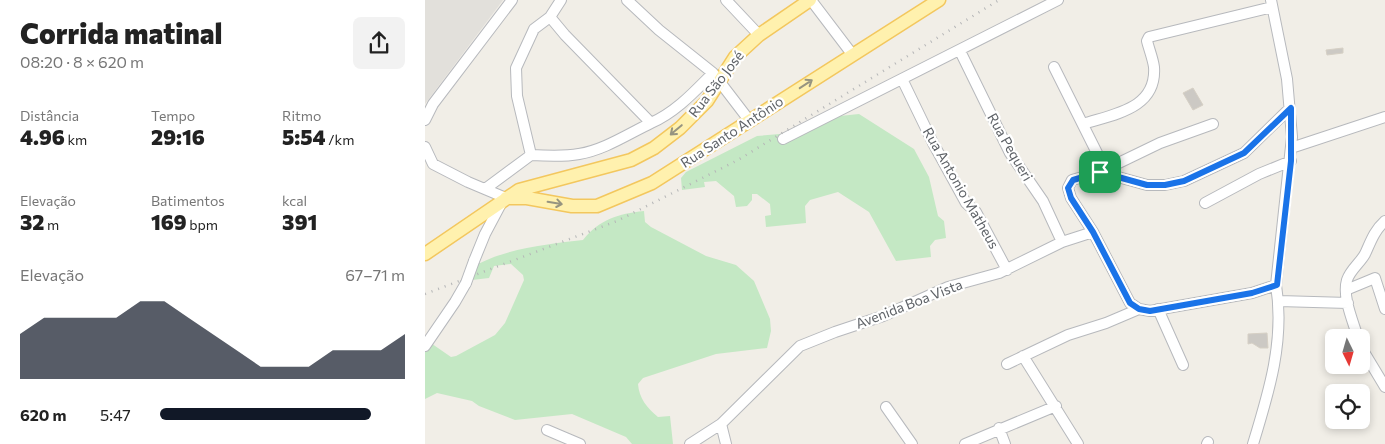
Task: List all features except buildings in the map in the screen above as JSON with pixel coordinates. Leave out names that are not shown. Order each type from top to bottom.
[{"type":"main road","name":"Rua São José","points":[[425,254],[519,190],[631,160],[654,148],[680,128],[707,101],[716,77],[735,57],[759,35],[810,0]]},
{"type":"main road","name":"Rua Santo Antônio","points":[[504,200],[527,198],[572,206],[597,206],[652,183],[939,0]]},
{"type":"street","points":[[425,120],[433,104],[512,0]]},
{"type":"street","points":[[485,189],[531,155],[517,96],[516,68],[534,29],[550,17],[561,0]]},
{"type":"street","points":[[627,0],[659,30],[716,77],[749,120]]},
{"type":"street","points":[[726,0],[759,35]]},
{"type":"street","points":[[810,0],[852,54]]},
{"type":"street","points":[[783,139],[1058,0]]},
{"type":"street","points":[[1083,124],[1139,104],[1151,90],[1154,67],[1147,41],[1149,38],[1271,4],[1287,79],[1291,108],[1291,161],[1277,285],[1279,301],[1275,362],[1253,444]]},
{"type":"street","points":[[550,17],[651,124]]},
{"type":"street","name":"Rua Pequeri","points":[[960,51],[1010,153],[1043,201],[1062,242]]},
{"type":"street","points":[[1055,67],[1083,124],[1103,171],[1147,185],[1165,185],[1184,181],[1244,153],[1291,108]]},
{"type":"street","name":"Rua São José","points":[[531,155],[579,154],[599,148],[662,119],[716,77]]},
{"type":"street","name":"Rua Antonio Matheus","points":[[902,79],[933,143],[966,203],[976,212],[1007,270]]},
{"type":"street","points":[[1291,148],[1385,117]]},
{"type":"street","points":[[1139,309],[1130,303],[1093,232],[1071,198],[1068,188],[1073,180],[1103,171],[1160,143],[1213,124]]},
{"type":"street","points":[[425,147],[429,161],[504,200],[455,302],[425,346]]},
{"type":"street","points":[[1205,203],[1259,174],[1291,161]]},
{"type":"street","points":[[1355,329],[1348,303],[1347,279],[1364,256],[1375,230],[1385,221]]},
{"type":"street","name":"Avenida Boa Vista","points":[[690,444],[721,424],[800,346],[883,316],[948,287],[1007,270],[1062,242],[1093,232]]},
{"type":"street","points":[[1346,290],[1375,278],[1385,309]]},
{"type":"street","points":[[1007,364],[1068,334],[1106,323],[1139,309],[1158,309],[1252,293],[1277,285]]},
{"type":"street","points":[[1279,301],[1348,303]]},
{"type":"street","points":[[1158,309],[1183,365]]},
{"type":"street","points":[[1023,356],[1056,406],[1077,444]]},
{"type":"street","points":[[1370,362],[1385,386]]},
{"type":"street","points":[[965,444],[999,428],[1056,406]]},
{"type":"street","points":[[886,408],[912,444]]},
{"type":"street","points":[[721,424],[726,444]]},
{"type":"street","points":[[999,428],[1005,444]]},
{"type":"street","points":[[547,430],[580,444]]},
{"type":"shaded area","points":[[425,0],[503,0],[425,104]]},
{"type":"green space","points":[[859,114],[914,149],[929,177],[938,216],[944,221],[946,238],[935,240],[930,246],[931,257],[896,261],[869,212],[838,192],[810,200],[805,206],[806,223],[766,227],[765,216],[771,215],[770,204],[757,194],[752,194],[752,200],[747,206],[736,207],[734,196],[716,181],[704,182],[705,187],[682,190],[681,178],[686,172],[757,136],[803,132],[830,117]]},
{"type":"green space","points":[[644,211],[645,222],[651,227],[706,256],[736,265],[754,281],[770,319],[771,331],[767,348],[716,354],[643,378],[638,384],[642,398],[650,410],[658,417],[670,416],[673,444],[632,444],[626,437],[572,414],[515,420],[479,406],[472,401],[437,393],[425,399],[425,339],[451,357],[495,335],[505,323],[524,280],[523,275],[511,264],[494,266],[489,278],[472,280],[471,268],[511,252],[583,240],[603,222],[618,216]]},
{"type":"railway","points":[[425,294],[617,221],[738,160],[999,0]]},
{"type":"route","points":[[1291,108],[1291,161],[1277,285],[1252,293],[1150,311],[1139,309],[1130,303],[1093,232],[1071,198],[1068,188],[1073,180],[1100,172],[1147,185],[1165,185],[1184,181],[1244,153],[1291,108]]}]
